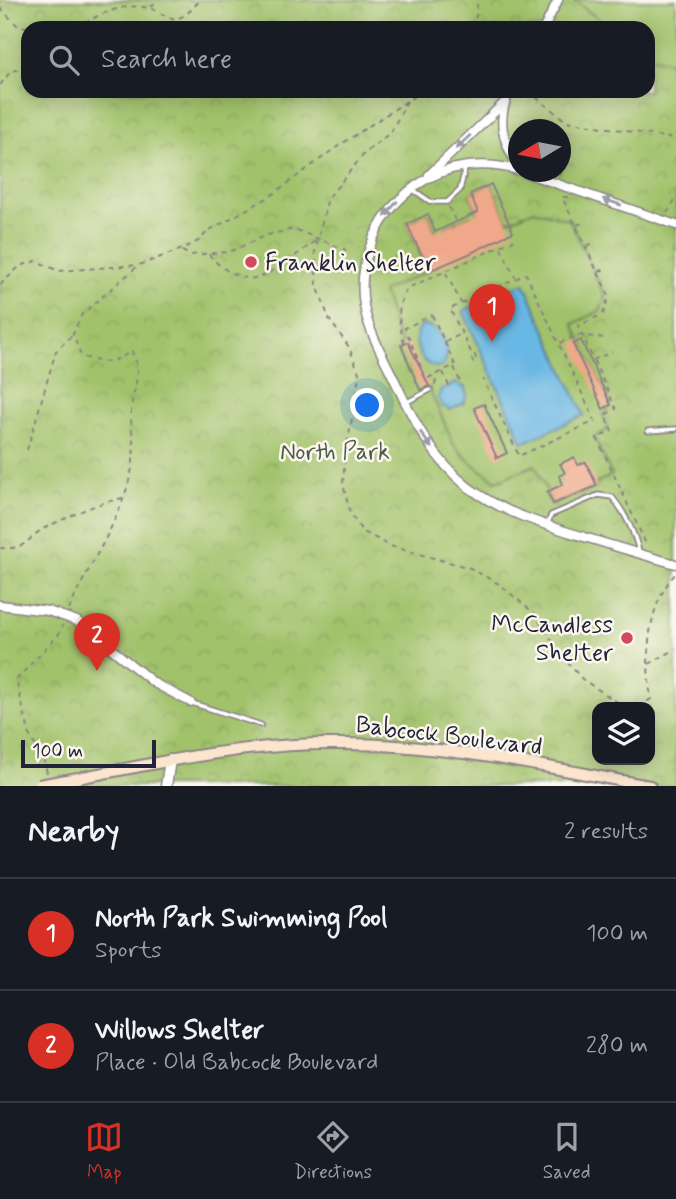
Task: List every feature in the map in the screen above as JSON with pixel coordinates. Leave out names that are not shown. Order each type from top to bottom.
[{"type":"main road","name":"Babcock Boulevard","points":[[37,786],[170,760],[252,748],[366,744],[461,753],[650,786]]},
{"type":"street","points":[[548,21],[558,0]]},
{"type":"street","points":[[507,98],[502,116],[504,138],[508,145]]},
{"type":"street","points":[[422,182],[505,102]]},
{"type":"street","points":[[508,168],[495,165],[466,166],[442,172],[422,182],[394,205],[376,232],[366,256],[363,277],[364,307],[369,324],[405,403],[428,443],[467,485],[495,505],[547,526],[676,564]]},
{"type":"street","points":[[553,182],[676,225]]},
{"type":"street","points":[[0,605],[67,616],[86,627],[154,683],[190,702]]},
{"type":"street","points":[[166,786],[170,760]]},
{"type":"lane","points":[[412,189],[431,202],[447,202],[460,190],[466,166]]},
{"type":"lane","points":[[405,403],[430,390]]},
{"type":"lane","points":[[648,431],[676,429]]},
{"type":"lane","points":[[547,526],[551,515],[598,495],[612,497],[618,503],[637,541],[640,554]]},
{"type":"lane","points":[[190,702],[261,725]]},
{"type":"path","points":[[150,8],[157,0]]},
{"type":"path","points":[[87,21],[97,15],[123,8],[150,8],[170,19],[186,16],[200,0]]},
{"type":"path","points":[[474,21],[477,0]]},
{"type":"path","points":[[0,8],[21,26]]},
{"type":"path","points":[[0,85],[10,71],[21,69]]},
{"type":"path","points":[[0,285],[20,266],[36,261],[59,271],[139,265],[180,250],[269,197],[334,149],[411,98]]},
{"type":"path","points":[[537,98],[566,121],[676,139]]},
{"type":"path","points":[[567,197],[562,197],[609,296],[603,314],[578,326],[616,409],[605,415],[612,431],[597,438],[642,528],[646,544]]},
{"type":"path","points":[[662,220],[676,198]]},
{"type":"path","points":[[447,202],[456,222]]},
{"type":"path","points":[[576,225],[585,222]]},
{"type":"path","points":[[180,250],[190,255],[229,252],[267,235],[294,229],[346,250]]},
{"type":"path","points":[[208,254],[215,263],[232,273],[257,278],[318,239]]},
{"type":"path","points":[[404,343],[398,311],[408,288],[514,240]]},
{"type":"path","points":[[586,246],[595,242]]},
{"type":"path","points":[[500,246],[516,278]]},
{"type":"path","points":[[470,254],[472,259]]},
{"type":"path","points":[[27,450],[56,351],[73,334],[82,314],[139,265]]},
{"type":"path","points":[[598,272],[607,268]]},
{"type":"path","points":[[446,271],[461,304]]},
{"type":"path","points":[[471,352],[450,309],[526,274],[595,421],[519,456],[483,379]]},
{"type":"path","points":[[453,366],[426,379],[405,327],[432,315],[462,386]]},
{"type":"path","points":[[445,342],[462,333]]},
{"type":"path","points":[[48,776],[47,765],[32,740],[16,680],[26,666],[59,634],[78,589],[109,536],[124,498],[135,442],[131,416],[137,366],[132,351],[119,359],[101,363],[81,356],[73,334]]},
{"type":"path","points":[[559,344],[581,335],[606,338]]},
{"type":"path","points":[[592,360],[612,352]]},
{"type":"path","points":[[442,371],[449,386]]},
{"type":"path","points":[[430,390],[435,386],[437,373]]},
{"type":"path","points":[[0,548],[19,548],[48,526],[101,502],[124,498]]},
{"type":"path","points":[[646,702],[651,699],[649,645],[654,612],[667,583],[676,572]]},
{"type":"path","points":[[649,664],[676,649]]},
{"type":"green space","name":"North Park","points":[[0,0],[676,0],[676,786],[0,786]]},
{"type":"green space","points":[[573,0],[676,0],[676,64],[655,58],[655,21],[602,21]]},
{"type":"green space","points":[[491,184],[508,221],[534,210],[570,220],[605,297],[600,311],[573,324],[611,405],[606,408],[608,411],[602,414],[609,429],[594,437],[612,475],[596,483],[597,486],[553,505],[535,465],[496,481],[469,461],[454,445],[429,388],[420,385],[395,330],[383,291],[428,271],[407,224],[428,214],[437,235],[445,231],[444,228],[471,215],[473,218],[479,215],[470,194]]},
{"type":"water","points":[[524,283],[584,415],[523,443],[463,311]]},
{"type":"water","points":[[424,325],[441,336],[447,349],[445,362],[441,367],[429,364],[420,354],[416,335],[418,329]]},
{"type":"water","points":[[455,383],[464,387],[467,394],[464,403],[450,410],[441,405],[438,397],[441,390]]},
{"type":"building","points":[[491,184],[513,232],[429,271],[407,224],[428,214],[435,232],[478,212],[470,194]]},
{"type":"building","points":[[581,340],[611,405],[603,409],[573,344]]},
{"type":"building","points":[[408,342],[429,386],[420,390],[401,345]]},
{"type":"building","points":[[484,404],[507,453],[497,458],[474,408]]},
{"type":"building","points":[[574,457],[578,465],[586,462],[597,486],[553,504],[547,492],[563,484],[559,476],[565,473],[560,464]]},
{"type":"place","name":"Franklin Shelter","points":[[251,262]]},
{"type":"place","name":"North Park Swimming Pool","points":[[492,342]]},
{"type":"place","name":"McCandless Shelter","points":[[627,638]]},
{"type":"place","name":"Willows Shelter","points":[[97,671]]}]
